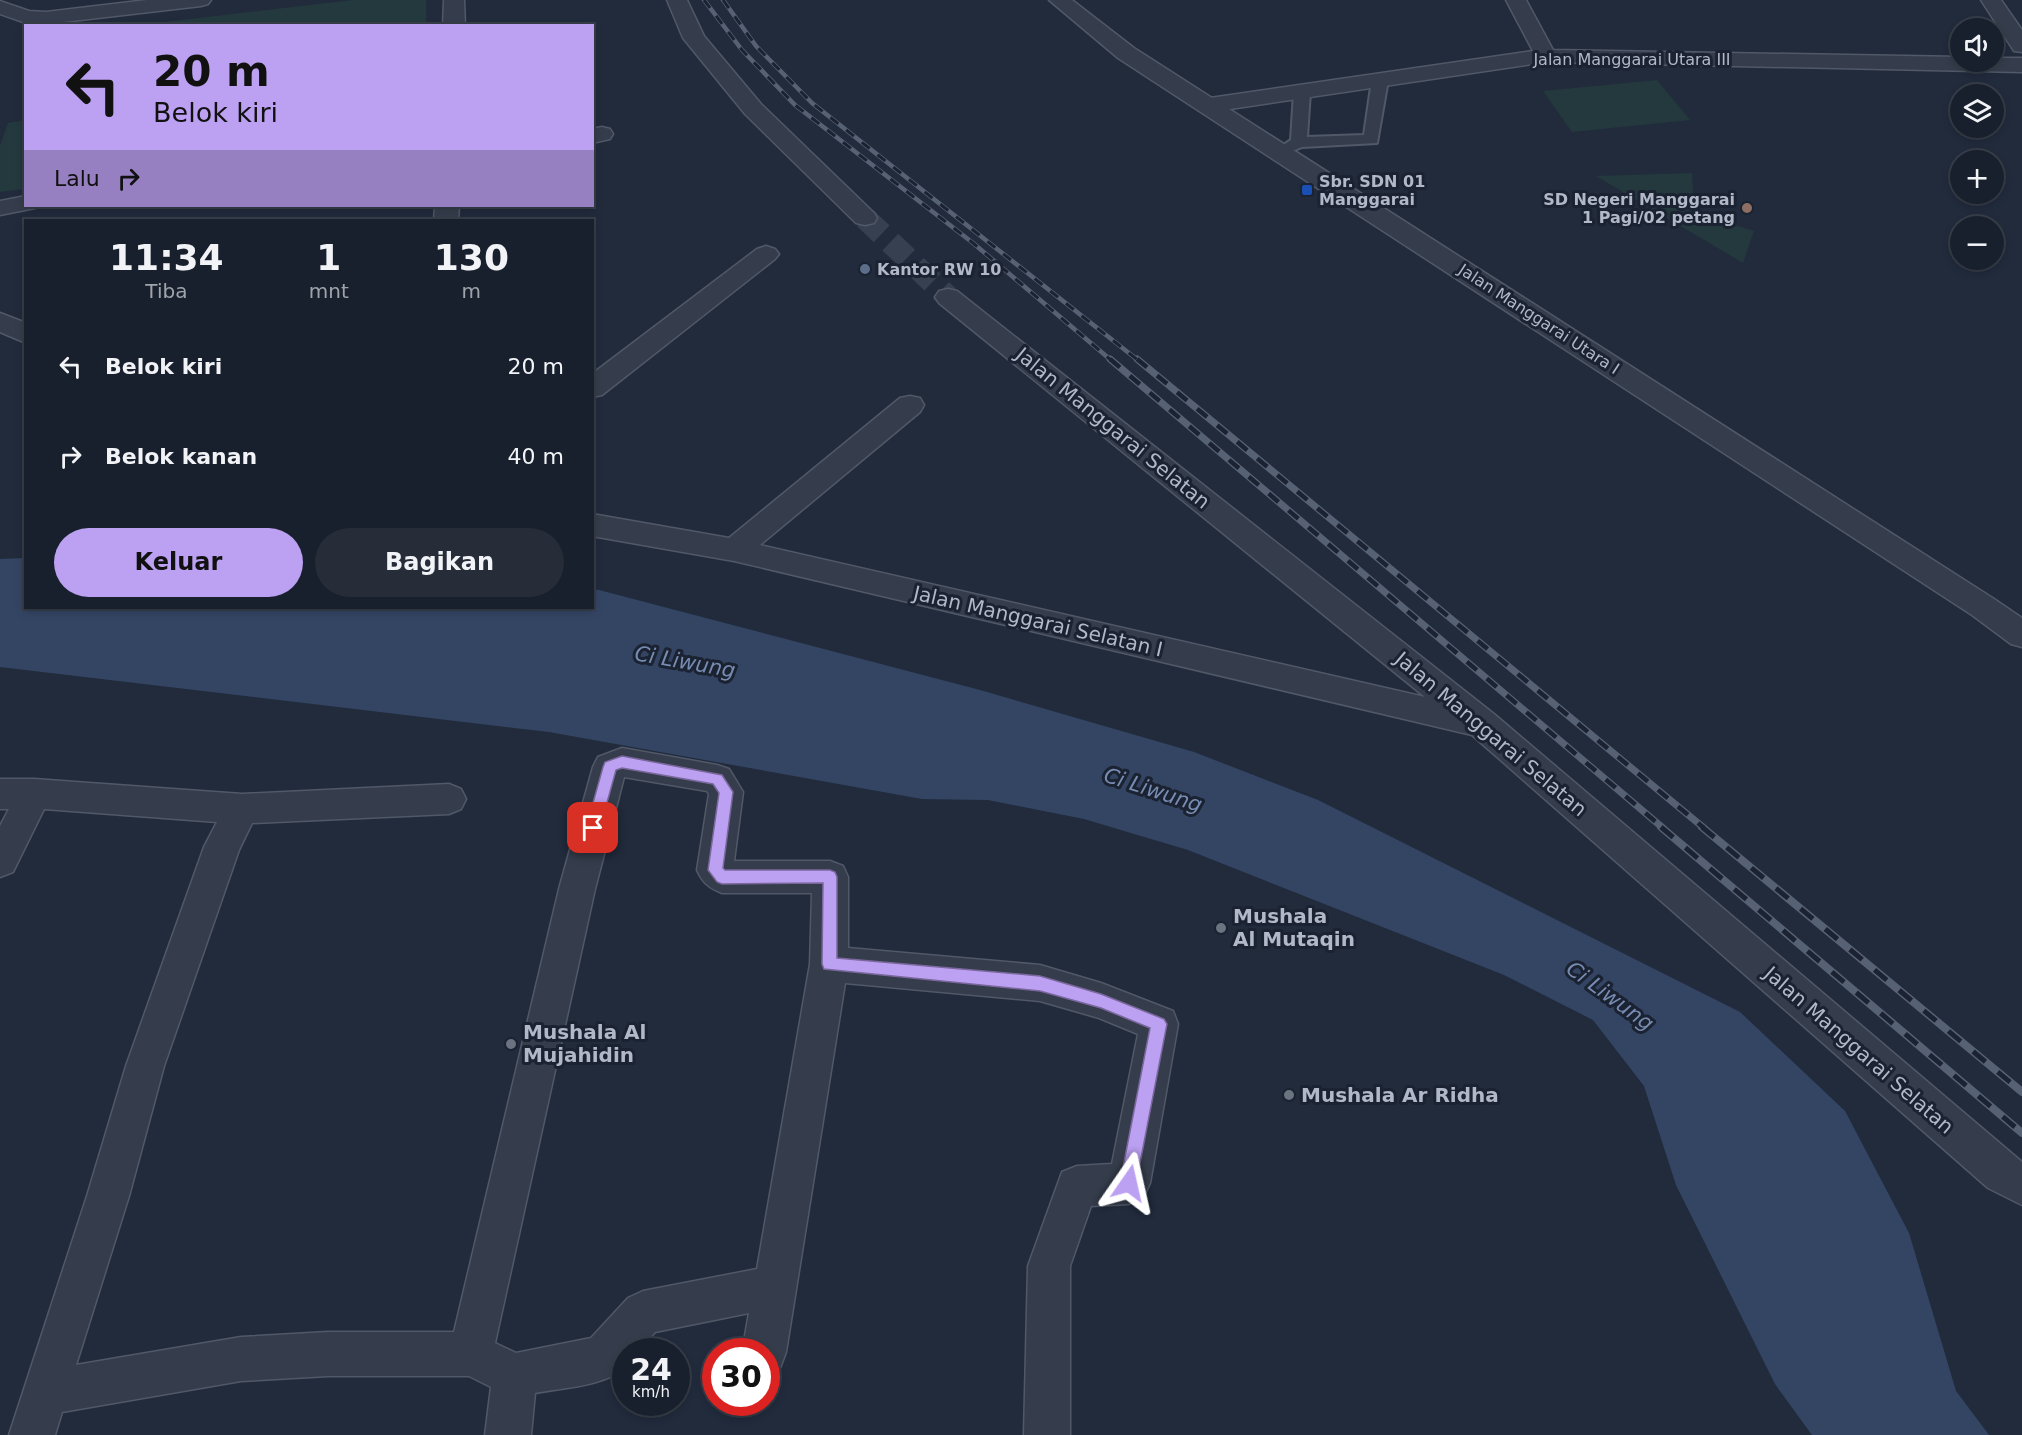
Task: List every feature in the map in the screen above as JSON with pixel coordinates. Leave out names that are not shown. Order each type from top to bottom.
[{"type":"street","points":[[0,8],[26,17],[46,18],[201,0]]},
{"type":"street","points":[[454,0],[454,24]]},
{"type":"street","points":[[677,0],[694,38],[753,109],[865,218]]},
{"type":"street","name":"Jalan Manggarai Utara I","points":[[1059,0],[1126,53],[1210,105],[1290,147],[2022,635]]},
{"type":"street","points":[[1516,0],[1546,56]]},
{"type":"street","points":[[1991,0],[2022,46]]},
{"type":"street","name":"Jalan Manggarai Utara III","points":[[1210,105],[1546,56],[2022,65]]},
{"type":"street","points":[[0,208],[24,203]]},
{"type":"street","points":[[594,386],[766,254]]},
{"type":"street","name":"Jalan Manggarai Selatan","points":[[948,297],[1482,724],[2002,1174],[2022,1184]]},
{"type":"street","points":[[0,322],[24,332]]},
{"type":"street","points":[[734,550],[910,405]]},
{"type":"street","name":"Jalan Manggarai Selatan I","points":[[594,525],[734,550],[1482,724]]},
{"type":"street","points":[[1983,607],[2022,622]]},
{"type":"street","points":[[471,1354],[577,889],[610,767],[622,762],[717,779],[726,792],[715,870],[722,877],[830,877],[829,964],[766,1338]]},
{"type":"street","points":[[0,794],[34,794],[242,808],[448,799]]},
{"type":"street","points":[[0,861],[34,794]]},
{"type":"street","points":[[32,1435],[108,1196],[145,1066],[222,847],[242,808]]},
{"type":"street","points":[[829,964],[1040,983],[1101,1001],[1159,1024],[1129,1183],[1077,1187],[1049,1266],[1047,1435]]},
{"type":"street","points":[[45,1393],[241,1359],[328,1354],[471,1354],[515,1375],[603,1358],[643,1313],[774,1287]]},
{"type":"street","points":[[508,1435],[515,1375]]},
{"type":"lane","points":[[1302,92],[1290,147],[1371,140],[1380,80]]},
{"type":"green space","points":[[353,0],[426,0],[426,24],[148,24]]},
{"type":"green space","points":[[1657,80],[1690,120],[1572,132],[1543,91]]},
{"type":"green space","points":[[24,120],[24,189],[0,192],[0,146],[8,123]]},
{"type":"green space","points":[[1692,173],[1694,213],[1754,231],[1743,263],[1596,176]]},
{"type":"water","name":"Ci Liwung","points":[[24,558],[24,609],[594,609],[594,589],[599,590],[980,690],[1194,752],[1318,800],[1740,1012],[1845,1111],[1909,1233],[1956,1391],[1989,1435],[1812,1435],[1775,1384],[1676,1185],[1644,1086],[1593,1020],[1504,975],[1188,850],[1084,819],[988,800],[922,799],[549,732],[0,667],[0,559]]},
{"type":"tunnel","points":[[865,218],[948,297]]},
{"type":"railway","points":[[704,0],[742,50],[795,105],[973,243],[1112,361]]},
{"type":"railway","points":[[723,0],[756,46],[812,103],[1139,361]]},
{"type":"railway","points":[[1110,359],[1663,828]]},
{"type":"railway","points":[[1137,359],[1704,828]]},
{"type":"railway","points":[[1661,827],[2022,1133]]},
{"type":"railway","points":[[1702,827],[2022,1092]]},
{"type":"place","name":"Sbr. SDN 01 Manggarai","points":[[1307,190]]},
{"type":"place","name":"SD Negeri Manggarai 1 Pagi/02 petang","points":[[1747,208]]},
{"type":"place","name":"Kantor RW 10","points":[[865,269]]},
{"type":"place","name":"Mushala Al Mutaqin","points":[[1221,928]]},
{"type":"place","name":"Mushala Al Mujahidin","points":[[511,1044]]},
{"type":"place","name":"Mushala Ar Ridha","points":[[1289,1095]]},
{"type":"route","points":[[593,828],[610,767],[622,762],[717,779],[726,792],[715,870],[722,877],[830,877],[829,964],[1040,983],[1101,1001],[1159,1024],[1129,1183]]}]
